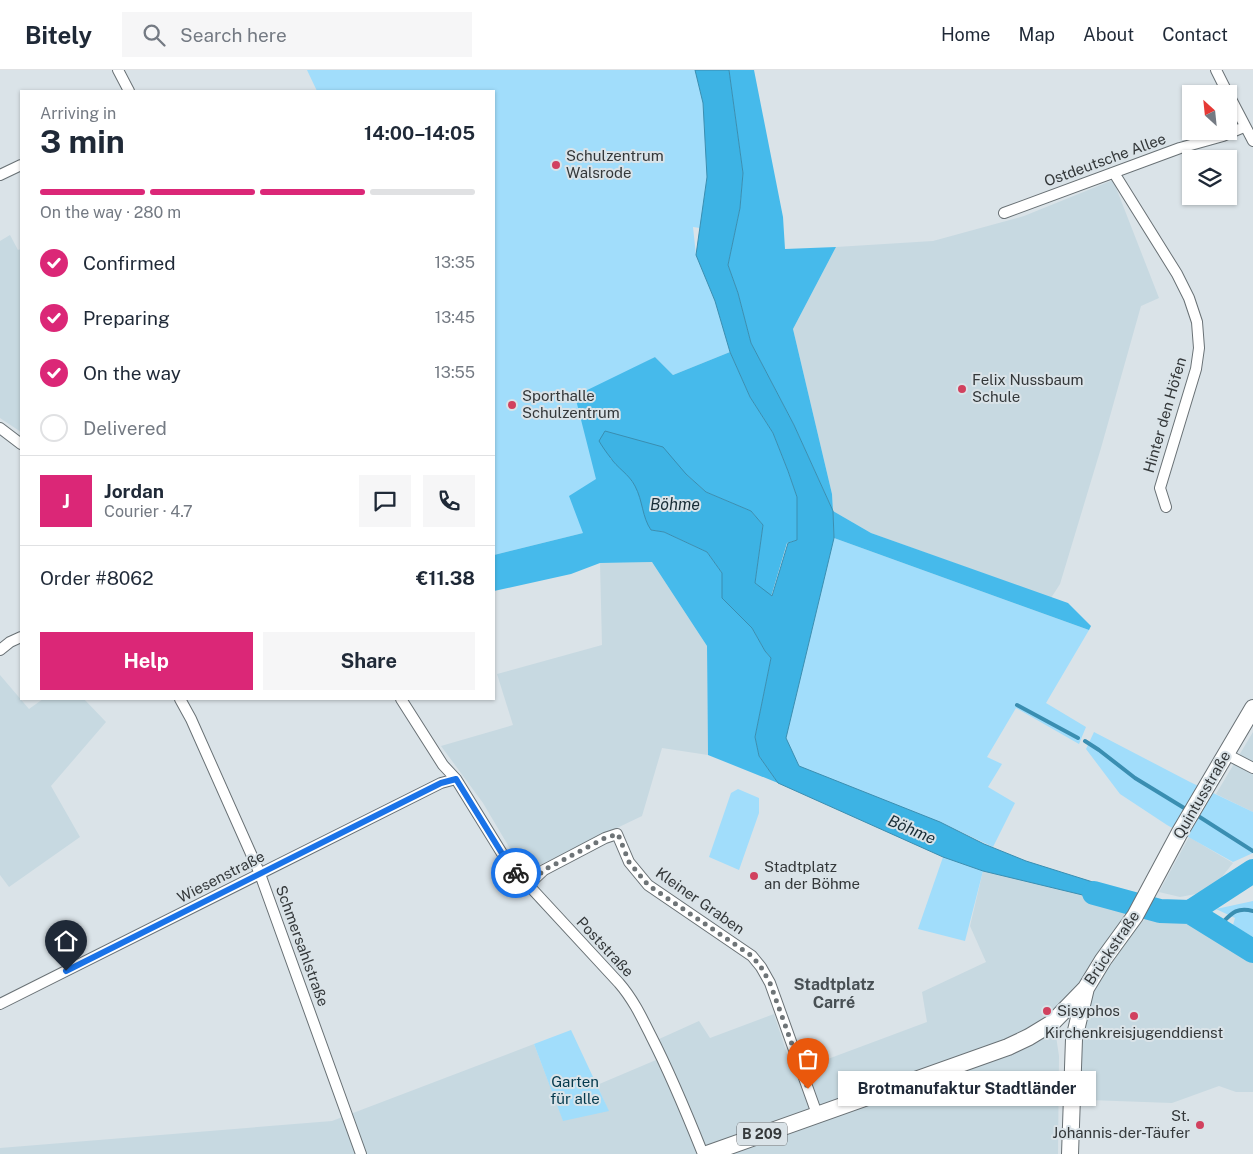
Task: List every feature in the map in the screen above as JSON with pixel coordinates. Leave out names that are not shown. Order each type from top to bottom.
[{"type":"main road","name":"Quintusstraße","points":[[1151,887],[1180,832],[1253,708]]},
{"type":"main road","name":"Brückstraße","points":[[1052,1023],[1086,988],[1136,914],[1151,887]]},
{"type":"main road","name":"B 209","points":[[1070,1154],[1074,1039],[1086,988]]},
{"type":"main road","name":"B 209","points":[[707,1154],[1008,1047],[1052,1023]]},
{"type":"main road","points":[[1052,1023],[1066,1031],[1074,1039]]},
{"type":"street","points":[[118,70],[128,90]]},
{"type":"street","points":[[1216,70],[1223,85]]},
{"type":"street","points":[[1238,115],[1253,142]]},
{"type":"street","name":"Ostdeutsche Allee","points":[[1004,214],[1180,148],[1223,136],[1244,127]]},
{"type":"street","points":[[0,175],[20,166]]},
{"type":"street","name":"Hinter den Höfen","points":[[1114,173],[1177,274],[1189,298],[1197,322],[1199,348],[1196,369],[1160,488],[1166,507]]},
{"type":"street","points":[[0,428],[20,443]]},
{"type":"street","points":[[0,650],[20,637]]},
{"type":"street","name":"Schmersahlstraße","points":[[181,700],[191,719],[260,874],[361,1154]]},
{"type":"street","name":"Poststraße","points":[[402,700],[443,765],[456,779],[508,864],[619,984],[631,1000],[670,1075],[703,1154]]},
{"type":"street","points":[[1226,754],[1253,768]]},
{"type":"street","name":"Wiesenstraße","points":[[0,1004],[441,783],[456,779]]},
{"type":"street","name":"Kleiner Graben","points":[[527,886],[544,870],[605,838],[618,834],[629,862],[648,885],[734,942],[752,956],[761,967],[770,983],[816,1114]]},
{"type":"shaded area","points":[[729,70],[754,70],[783,217],[785,249],[836,247],[793,329],[832,494],[833,511],[794,425],[751,343],[738,293],[728,265],[740,208],[743,173]]},
{"type":"shaded area","name":"Felix Nussbaum Schule","points":[[1113,180],[1159,298],[1141,306],[1060,584],[1051,598],[871,533],[833,511],[832,494],[793,329],[836,247],[933,241],[1024,216]]},
{"type":"shaded area","points":[[10,235],[18,250],[20,249],[20,431],[0,418],[0,241]]},
{"type":"shaded area","points":[[730,352],[750,397],[773,433],[797,497],[797,540],[787,543],[771,597],[755,583],[763,525],[751,511],[706,492],[686,474],[610,458],[626,474],[638,490],[651,530],[664,532],[707,552],[722,573],[723,598],[752,628],[771,658],[755,737],[759,756],[778,783],[708,755],[707,646],[652,562],[600,563],[571,574],[495,591],[495,555],[583,533],[569,496],[596,479],[575,396],[655,357],[673,375]]},
{"type":"shaded area","points":[[833,511],[871,533],[1068,603],[1091,626],[1089,630],[834,538]]},
{"type":"shaded area","points":[[652,562],[707,646],[708,755],[662,748],[642,816],[527,871],[509,847],[483,803],[441,746],[513,725],[497,674],[602,645],[600,563]]},
{"type":"shaded area","points":[[0,675],[29,709],[42,700],[85,700],[106,722],[51,786],[80,837],[9,887],[0,875]]},
{"type":"shaded area","points":[[1253,732],[1253,812],[1216,794]]},
{"type":"shaded area","points":[[1189,837],[1233,863],[1217,883],[1201,893],[1180,897],[1159,892]]},
{"type":"shaded area","points":[[983,871],[1124,905],[1124,917],[1074,996],[1059,1014],[1056,1036],[1059,1056],[1058,1154],[0,1154],[0,1148],[332,1121],[534,1044],[563,1120],[608,1110],[597,1085],[656,1060],[648,1044],[699,1021],[710,1038],[774,1014],[793,1072],[927,1022],[922,992],[986,962],[970,926]]},
{"type":"shaded area","points":[[1147,917],[1182,919],[1197,924],[1253,961],[1253,1092],[1236,1092],[1219,1086],[1172,1103],[1089,1100],[1079,1060],[1080,1037],[1094,982],[1117,948]]},
{"type":"green space","points":[[307,70],[695,70],[703,103],[707,177],[700,228],[693,227],[696,255],[715,301],[730,352],[673,375],[655,357],[617,377],[597,479],[583,533],[495,555],[495,90],[317,90]]},
{"type":"green space","points":[[834,538],[1089,630],[1046,703],[1086,727],[1079,744],[1016,708],[987,757],[1002,764],[988,787],[1015,803],[993,847],[940,822],[799,766],[786,738]]},
{"type":"green space","points":[[1094,732],[1190,782],[1253,812],[1253,853],[1233,862],[1167,825],[1120,794],[1086,749]]},
{"type":"green space","points":[[738,789],[759,798],[759,813],[739,870],[709,857],[731,793]]},
{"type":"green space","points":[[943,857],[983,871],[965,941],[918,929]]},
{"type":"green space","points":[[1253,901],[1253,937],[1233,925],[1235,918],[1216,909]]},
{"type":"green space","name":"Garten für alle","points":[[571,1030],[609,1111],[563,1121],[534,1044]]},
{"type":"water","points":[[695,70],[729,70],[743,173],[740,208],[728,265],[738,293],[751,343],[794,425],[833,511],[834,538],[786,738],[799,766],[940,822],[984,844],[1026,861],[1131,894],[1124,905],[983,871],[943,857],[778,783],[759,756],[755,737],[771,658],[752,628],[722,598],[722,573],[707,552],[664,532],[651,530],[635,486],[630,478],[613,461],[599,441],[605,431],[663,447],[686,474],[706,492],[751,511],[763,525],[755,583],[772,596],[788,543],[797,540],[797,497],[773,433],[750,397],[730,352],[715,301],[696,255],[707,177],[703,103]]},
{"type":"waterway","points":[[1017,705],[1078,738]]},
{"type":"waterway","points":[[1085,741],[1135,778],[1189,811]]},
{"type":"waterway","points":[[1195,814],[1253,851]]},
{"type":"waterway","name":"Böhme","points":[[1094,893],[1160,911],[1190,912],[1253,871]]},
{"type":"waterway","points":[[1217,928],[1237,911],[1253,911]]},
{"type":"waterway","points":[[1190,912],[1253,951]]},
{"type":"way so far","points":[[516,873],[527,886],[544,870],[605,838],[618,834],[629,862],[648,885],[734,942],[752,956],[761,967],[770,983],[808,1089]]},
{"type":"place","name":"Schulzentrum Walsrode","points":[[556,165]]},
{"type":"place","name":"Felix Nussbaum Schule","points":[[962,389]]},
{"type":"place","name":"Sporthalle Schulzentrum","points":[[512,405]]},
{"type":"place","name":"Stadtplatz an der Böhme","points":[[754,876]]},
{"type":"place","name":"Sisyphos","points":[[1047,1011]]},
{"type":"place","name":"Kirchenkreisjugenddienst","points":[[1134,1016]]},
{"type":"place","name":"Brotmanufaktur Stadtländer","points":[[808,1089]]},
{"type":"place","name":"St. Johannis-der-Täufer","points":[[1200,1125]]},
{"type":"district","name":"Stadtplatz Carré","points":[[834,993]]},
{"type":"route","points":[[66,971],[441,783],[456,779],[508,864],[516,873]]}]
